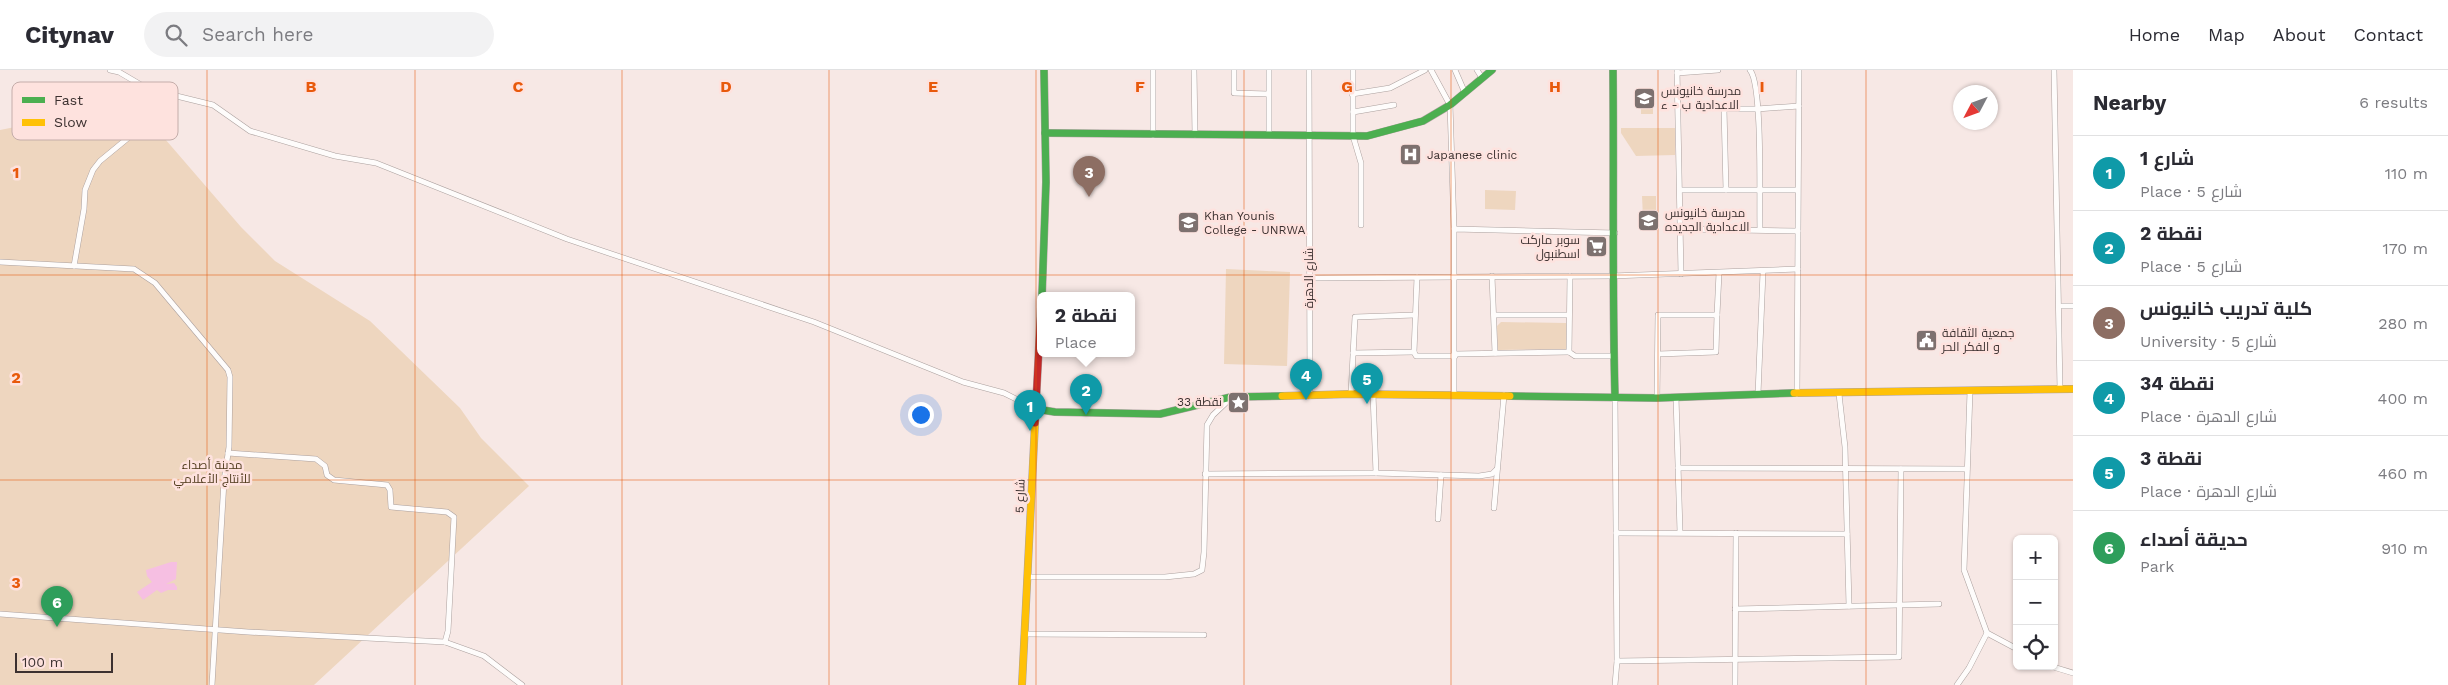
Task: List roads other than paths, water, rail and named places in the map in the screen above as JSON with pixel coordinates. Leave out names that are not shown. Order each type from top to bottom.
[{"type":"street","points":[[110,70],[119,72],[136,82]]},
{"type":"street","points":[[1042,292],[1046,216],[1044,70]]},
{"type":"street","points":[[1153,70],[1153,135]]},
{"type":"street","points":[[1194,70],[1195,135]]},
{"type":"street","points":[[1234,70],[1234,93],[1268,94]]},
{"type":"street","points":[[1269,70],[1269,135]]},
{"type":"street","name":"شارع الدهرة","points":[[1309,70],[1310,396]]},
{"type":"street","points":[[1353,70],[1353,136],[1361,163],[1361,225]]},
{"type":"street","points":[[1352,94],[1390,88],[1425,70]]},
{"type":"street","points":[[1431,70],[1450,106],[1454,229],[1454,394]]},
{"type":"street","points":[[1455,70],[1466,92]]},
{"type":"street","points":[[1477,70],[1482,78]]},
{"type":"street","points":[[1045,133],[1367,136],[1415,123],[1450,106],[1492,70]]},
{"type":"street","points":[[1613,70],[1615,232],[1612,276],[1617,661],[1615,685]]},
{"type":"street","points":[[1681,274],[1682,229],[1677,71],[1718,70]]},
{"type":"street","points":[[1750,70],[1754,75],[1757,109],[1760,229]]},
{"type":"street","points":[[1797,394],[1798,231],[1796,190],[1799,70]]},
{"type":"street","points":[[2054,70],[2060,388]]},
{"type":"street","points":[[178,96],[213,105],[250,131],[335,156],[376,163],[567,238],[814,322],[963,382],[1004,393],[1036,409],[1055,412],[1160,414],[1231,397],[1351,394],[1657,398],[1758,394],[2073,389]]},
{"type":"street","points":[[1353,112],[1394,106]]},
{"type":"street","points":[[1726,190],[1724,109],[1799,106]]},
{"type":"street","points":[[74,266],[84,209],[85,190],[93,170],[100,161],[126,140]]},
{"type":"street","points":[[1681,190],[1758,192],[1796,190]]},
{"type":"street","points":[[1454,229],[1615,232]]},
{"type":"street","points":[[1682,229],[1798,231]]},
{"type":"street","points":[[0,262],[140,272],[155,283],[228,370],[230,377],[228,453],[224,481],[212,685]]},
{"type":"street","points":[[1309,278],[1612,276],[1762,272],[1798,269]]},
{"type":"street","points":[[1758,394],[1762,272]]},
{"type":"street","points":[[1658,354],[1716,352],[1719,273]]},
{"type":"street","points":[[1492,276],[1495,354]]},
{"type":"street","points":[[1569,352],[1570,276]]},
{"type":"street","points":[[1417,277],[1414,352],[1416,356],[1569,352],[1575,356],[1613,356]]},
{"type":"street","points":[[2062,306],[2073,306]]},
{"type":"street","points":[[1351,394],[1355,317],[1415,315]]},
{"type":"street","points":[[1494,315],[1569,315]]},
{"type":"street","points":[[1657,398],[1658,315],[1717,315]]},
{"type":"street","points":[[1353,353],[1414,352]]},
{"type":"street","name":"شارع 5","points":[[1022,685],[1039,357]]},
{"type":"street","points":[[1970,391],[1964,570],[1987,633],[2013,647]]},
{"type":"street","points":[[1373,394],[1376,473]]},
{"type":"street","points":[[1839,394],[1845,468],[1849,606]]},
{"type":"street","points":[[1494,508],[1504,395]]},
{"type":"street","points":[[1027,577],[1165,577],[1194,574],[1202,570],[1207,425],[1213,415],[1231,397]]},
{"type":"street","points":[[1676,397],[1680,532]]},
{"type":"street","points":[[228,453],[316,459],[326,466],[327,475],[334,480],[387,485],[390,490],[392,507],[447,512],[454,517],[448,631],[445,642]]},
{"type":"street","points":[[1678,468],[1967,469]]},
{"type":"street","points":[[1617,661],[1899,657],[1901,468]]},
{"type":"street","points":[[1205,474],[1376,473],[1479,476],[1492,474],[1497,469]]},
{"type":"street","points":[[1438,519],[1441,476]]},
{"type":"street","points":[[1616,533],[1736,532],[1847,534]]},
{"type":"street","points":[[1735,685],[1736,532]]},
{"type":"street","points":[[1735,609],[1939,604]]},
{"type":"street","points":[[0,614],[445,642],[484,656],[522,685]]},
{"type":"street","points":[[1957,685],[1969,668],[1987,633]]},
{"type":"street","points":[[1024,634],[1204,635]]},
{"type":"street","points":[[2058,668],[2073,673]]},
{"type":"place","name":"مدرسة خانيونس الاعدادية ب - ء","points":[[1645,98]]},
{"type":"place","name":"Japanese clinic","points":[[1411,155]]},
{"type":"place","name":"كلية تدريب خانيونس","points":[[1089,197]]},
{"type":"place","name":"مدرسة خانيونس الاعدادية الجديده","points":[[1649,220]]},
{"type":"place","name":"Khan Younis College - UNRWA","points":[[1188,223]]},
{"type":"place","name":"سوبر ماركت اسطنبول","points":[[1596,247]]},
{"type":"place","name":"جمعية الثقافة و الفكر الحر","points":[[1926,340]]},
{"type":"place","name":"نقطة 34","points":[[1306,400]]},
{"type":"place","name":"نقطة 33","points":[[1238,402]]},
{"type":"place","name":"نقطة 3","points":[[1367,404]]},
{"type":"place","name":"نقطة 2","points":[[1086,415]]},
{"type":"place","name":"شارع 1","points":[[1030,431]]},
{"type":"place","name":"حديقة أصداء","points":[[57,627]]},
{"type":"park label","name":"مدينة أصداء للأنتاج الأعلامي","points":[[212,472]]}]
